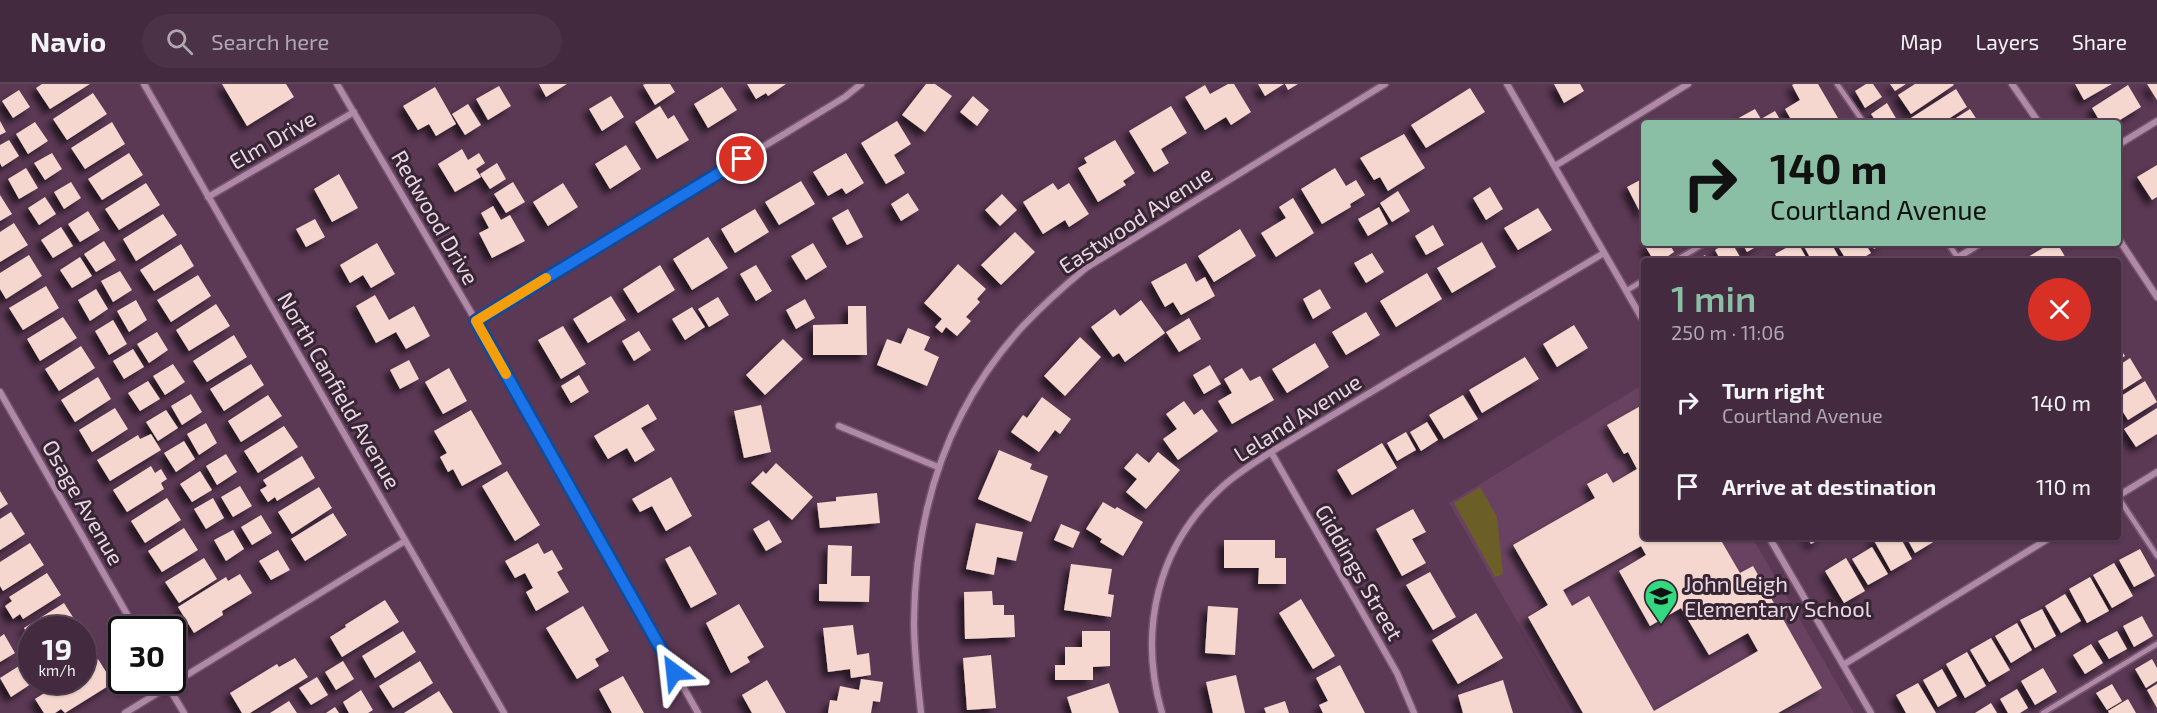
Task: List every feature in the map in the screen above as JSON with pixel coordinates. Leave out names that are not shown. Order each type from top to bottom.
[{"type":"street","name":"North Canfield Avenue","points":[[144,84],[504,713]]},
{"type":"street","points":[[338,86],[347,84]]},
{"type":"street","points":[[476,321],[835,103],[861,84]]},
{"type":"street","name":"Eastwood Avenue","points":[[921,713],[915,657],[915,583],[926,507],[953,430],[984,378],[1022,328],[1050,298],[1086,267],[1385,84]]},
{"type":"street","points":[[1507,84],[1641,317]]},
{"type":"street","points":[[1555,166],[1688,84]]},
{"type":"street","points":[[2012,84],[2037,120]]},
{"type":"street","name":"Redwood Drive","points":[[338,86],[476,321],[698,713]]},
{"type":"street","name":"Elm Drive","points":[[208,196],[354,112]]},
{"type":"street","points":[[2121,143],[2157,121]]},
{"type":"street","points":[[2121,243],[2157,297]]},
{"type":"street","points":[[1960,258],[1977,246]]},
{"type":"street","name":"Leland Avenue","points":[[1162,713],[1154,677],[1152,632],[1158,591],[1165,570],[1187,527],[1222,487],[1271,452],[1604,253]]},
{"type":"street","name":"Osage Avenue","points":[[0,392],[128,616]]},
{"type":"street","points":[[839,426],[939,467]]},
{"type":"street","name":"Giddings Street","points":[[1271,452],[1397,673],[1414,713]]},
{"type":"street","points":[[2121,494],[2157,472]]},
{"type":"street","points":[[186,673],[405,540]]},
{"type":"street","points":[[1773,540],[1870,713]]},
{"type":"street","points":[[1843,664],[2046,540]]},
{"type":"street","points":[[125,713],[153,694]]},
{"type":"street","points":[[173,694],[184,713]]},
{"type":"lane","points":[[1837,84],[1862,120]]},
{"type":"lane","points":[[1680,258],[1700,246]]},
{"type":"lane","points":[[1626,291],[1641,282]]},
{"type":"lane","points":[[2121,501],[2157,555]]},
{"type":"lane","points":[[2043,713],[2157,644]]},
{"type":"shaded area","name":"John Leigh Elementary School","points":[[1641,386],[1641,540],[1754,540],[1854,713],[1570,713],[1449,503]]},
{"type":"shaded area","points":[[1480,487],[1497,517],[1503,574],[1495,577],[1454,503]]},
{"type":"building","points":[[42,84],[90,84],[50,109],[36,88]]},
{"type":"building","points":[[222,84],[286,84],[294,97],[247,126]]},
{"type":"building","points":[[539,84],[567,84],[546,97]]},
{"type":"building","points":[[670,84],[675,92],[655,105],[643,85]]},
{"type":"building","points":[[747,84],[786,84],[768,96],[766,93],[756,99]]},
{"type":"building","points":[[926,84],[935,84],[952,96],[925,132],[902,115]]},
{"type":"building","points":[[1228,84],[1234,84],[1251,112],[1231,125],[1226,117],[1205,130],[1185,97],[1205,85],[1210,94]]},
{"type":"building","points":[[1258,84],[1284,84],[1265,96]]},
{"type":"building","points":[[1285,84],[1298,84],[1288,90]]},
{"type":"building","points":[[1554,84],[1580,84],[1584,91],[1564,103]]},
{"type":"building","points":[[1818,84],[1838,118],[1834,120],[1791,120],[1785,109],[1800,100],[1792,85]]},
{"type":"building","points":[[1866,84],[1873,84],[1882,97],[1865,108],[1855,91]]},
{"type":"building","points":[[1890,84],[1906,84],[1895,91]]},
{"type":"building","points":[[1915,84],[1954,85],[1911,114],[1898,95]]},
{"type":"building","points":[[2075,84],[2112,84],[2084,100]]},
{"type":"building","points":[[2147,84],[2157,84],[2157,100]]},
{"type":"building","points":[[2128,85],[2141,107],[2120,120],[2099,120],[2092,108]]},
{"type":"building","points":[[499,86],[511,106],[488,120],[476,99]]},
{"type":"building","points":[[435,87],[456,124],[436,136],[429,124],[418,130],[403,106]]},
{"type":"building","points":[[722,87],[737,110],[708,128],[694,104]]},
{"type":"building","points":[[1470,88],[1485,112],[1426,148],[1411,125]]},
{"type":"building","points":[[1956,89],[1967,107],[1947,120],[1912,120],[1911,118]]},
{"type":"building","points":[[19,90],[30,107],[13,118],[2,101]]},
{"type":"building","points":[[93,93],[107,114],[67,140],[53,119]]},
{"type":"building","points":[[611,96],[624,117],[602,131],[589,109]]},
{"type":"building","points":[[973,96],[989,110],[977,126],[960,112]]},
{"type":"building","points":[[1887,103],[1897,120],[1875,120],[1871,114]]},
{"type":"building","points":[[468,104],[481,125],[465,135],[452,114]]},
{"type":"building","points":[[660,106],[668,119],[674,115],[689,140],[657,159],[635,122]]},
{"type":"building","points":[[1171,106],[1187,133],[1161,149],[1169,163],[1154,172],[1129,131]]},
{"type":"building","points":[[1755,109],[1761,119],[1775,111],[1780,120],[1735,120]]},
{"type":"building","points":[[1970,109],[1977,120],[1953,120]]},
{"type":"building","points":[[0,121],[6,132],[0,135]]},
{"type":"building","points":[[897,121],[911,144],[894,155],[905,173],[886,184],[861,143]]},
{"type":"building","points":[[35,122],[48,141],[28,154],[16,134]]},
{"type":"building","points":[[112,122],[125,144],[85,169],[71,148]]},
{"type":"building","points":[[1404,134],[1425,168],[1388,191],[1380,177],[1374,180],[1360,158]]},
{"type":"building","points":[[9,140],[19,156],[2,167],[0,145]]},
{"type":"building","points":[[1115,140],[1135,173],[1123,181],[1126,185],[1098,202],[1078,168],[1087,163],[1084,158]]},
{"type":"building","points":[[626,145],[641,169],[610,189],[595,164]]},
{"type":"building","points":[[462,149],[468,160],[479,153],[485,163],[476,169],[481,177],[455,192],[438,164]]},
{"type":"building","points":[[52,153],[62,169],[45,180],[34,163]]},
{"type":"building","points":[[129,153],[143,175],[102,200],[88,179]]},
{"type":"building","points":[[846,153],[864,183],[846,194],[842,188],[828,196],[813,172]]},
{"type":"building","points":[[497,163],[506,179],[490,189],[480,174]]},
{"type":"building","points":[[2157,165],[2157,197],[2152,200],[2137,177]]},
{"type":"building","points":[[26,168],[38,188],[19,199],[8,179]]},
{"type":"building","points":[[1335,168],[1346,186],[1356,180],[1365,195],[1350,204],[1351,207],[1322,224],[1301,189]]},
{"type":"building","points":[[339,174],[358,208],[332,222],[314,189]]},
{"type":"building","points":[[1641,180],[1641,214],[1627,187]]},
{"type":"building","points":[[801,181],[815,204],[779,225],[765,202]]},
{"type":"building","points":[[71,182],[81,198],[64,209],[54,192]]},
{"type":"building","points":[[513,182],[525,202],[506,213],[494,194]]},
{"type":"building","points":[[146,183],[160,205],[119,230],[105,209]]},
{"type":"building","points":[[563,183],[578,207],[548,226],[533,202]]},
{"type":"building","points":[[1053,183],[1058,190],[1069,183],[1089,214],[1069,227],[1065,220],[1043,234],[1023,202]]},
{"type":"building","points":[[1490,187],[1503,209],[1486,220],[1473,198]]},
{"type":"building","points":[[1398,191],[1410,211],[1392,222],[1380,203]]},
{"type":"building","points":[[908,193],[919,210],[901,221],[891,204]]},
{"type":"building","points":[[1002,194],[1017,210],[1000,226],[985,210]]},
{"type":"building","points":[[0,195],[12,214],[0,221]]},
{"type":"building","points":[[45,197],[56,214],[39,225],[28,208]]},
{"type":"building","points":[[1293,198],[1314,233],[1276,257],[1261,233],[1286,218],[1279,207]]},
{"type":"building","points":[[493,206],[501,220],[510,215],[525,241],[492,258],[479,233],[489,228],[481,213]]},
{"type":"building","points":[[1379,207],[1388,224],[1368,236],[1358,219]]},
{"type":"building","points":[[1538,208],[1552,230],[1518,250],[1504,228]]},
{"type":"building","points":[[755,209],[769,232],[735,253],[721,229]]},
{"type":"building","points":[[848,209],[863,237],[847,245],[832,218]]},
{"type":"building","points":[[88,211],[100,230],[80,242],[68,224]]},
{"type":"building","points":[[163,214],[177,235],[136,261],[123,239]]},
{"type":"building","points":[[315,219],[325,237],[306,247],[296,229]]},
{"type":"building","points":[[14,223],[28,245],[0,262],[0,232]]},
{"type":"building","points":[[1433,225],[1444,245],[1426,255],[1415,236]]},
{"type":"building","points":[[61,227],[73,246],[53,258],[41,240]]},
{"type":"building","points":[[1240,229],[1256,256],[1214,282],[1198,256]]},
{"type":"building","points":[[1015,232],[1035,252],[1001,285],[981,265]]},
{"type":"building","points":[[708,237],[728,268],[692,290],[673,259]]},
{"type":"building","points":[[104,241],[116,260],[96,272],[84,254]]},
{"type":"building","points":[[1482,242],[1496,267],[1452,293],[1437,268]]},
{"type":"building","points":[[377,243],[395,274],[371,288],[363,275],[350,283],[340,265]]},
{"type":"building","points":[[813,243],[827,267],[806,280],[791,256]]},
{"type":"building","points":[[181,244],[194,266],[154,291],[140,270]]},
{"type":"building","points":[[1645,246],[1671,246],[1674,252],[1665,258],[1652,258]]},
{"type":"building","points":[[1721,246],[1734,246],[1740,257],[1719,258],[1715,250]]},
{"type":"building","points":[[1744,246],[1758,246],[1747,252]]},
{"type":"building","points":[[1790,246],[1800,246],[1806,258],[1777,258],[1775,254]]},
{"type":"building","points":[[1804,246],[1833,246],[1839,258],[1810,258]]},
{"type":"building","points":[[1838,246],[1867,246],[1871,253],[1863,258],[1845,258]]},
{"type":"building","points":[[2046,246],[2059,246],[2066,258],[2029,258]]},
{"type":"building","points":[[1372,253],[1384,272],[1366,283],[1354,263]]},
{"type":"building","points":[[29,255],[42,276],[6,299],[0,289],[0,273]]},
{"type":"building","points":[[80,257],[92,276],[72,288],[60,270]]},
{"type":"building","points":[[1186,263],[1196,282],[1205,277],[1215,296],[1181,315],[1173,302],[1165,307],[1151,282]]},
{"type":"building","points":[[958,264],[986,289],[977,299],[980,302],[966,317],[971,321],[957,336],[946,327],[942,333],[935,327],[942,319],[924,303]]},
{"type":"building","points":[[660,265],[675,290],[638,313],[623,289]]},
{"type":"building","points":[[756,265],[772,291],[756,301],[740,274]]},
{"type":"building","points":[[120,271],[132,290],[113,302],[101,281]]},
{"type":"building","points":[[1427,273],[1442,299],[1396,327],[1380,301]]},
{"type":"building","points":[[198,275],[211,296],[171,322],[157,300]]},
{"type":"building","points":[[46,286],[59,308],[23,330],[9,308]]},
{"type":"building","points":[[96,289],[108,309],[90,321],[78,300]]},
{"type":"building","points":[[1320,289],[1331,308],[1313,319],[1303,299]]},
{"type":"building","points":[[375,295],[389,320],[414,306],[430,336],[406,349],[396,332],[376,343],[356,306]]},
{"type":"building","points":[[611,296],[626,320],[588,343],[573,319]]},
{"type":"building","points":[[718,297],[729,315],[709,327],[698,309]]},
{"type":"building","points":[[805,299],[815,318],[796,329],[786,310]]},
{"type":"building","points":[[136,300],[147,320],[129,332],[117,311]]},
{"type":"building","points":[[1141,300],[1165,333],[1125,362],[1119,353],[1113,357],[1091,327],[1115,309],[1120,316]]},
{"type":"building","points":[[216,304],[230,326],[189,351],[176,330]]},
{"type":"building","points":[[848,306],[866,306],[867,355],[813,355],[813,325],[848,324]]},
{"type":"building","points":[[692,307],[705,327],[685,340],[672,319]]},
{"type":"building","points":[[1366,312],[1380,335],[1346,355],[1332,332]]},
{"type":"building","points":[[63,317],[77,338],[40,361],[27,339]]},
{"type":"building","points":[[1189,318],[1201,339],[1179,352],[1166,332]]},
{"type":"building","points":[[113,320],[127,344],[109,355],[95,331]]},
{"type":"building","points":[[1574,325],[1588,348],[1557,367],[1543,344]]},
{"type":"building","points":[[563,326],[586,364],[561,379],[538,340]]},
{"type":"building","points":[[908,328],[930,337],[924,350],[939,357],[927,386],[877,365],[887,339],[901,344]]},
{"type":"building","points":[[639,331],[651,350],[634,361],[622,341]]},
{"type":"building","points":[[157,332],[168,350],[149,363],[137,344]]},
{"type":"building","points":[[234,335],[247,357],[207,382],[193,361]]},
{"type":"building","points":[[1080,337],[1101,357],[1065,396],[1044,376]]},
{"type":"building","points":[[783,339],[803,359],[765,395],[746,375]]},
{"type":"building","points":[[1315,343],[1329,367],[1287,393],[1272,369]]},
{"type":"building","points":[[81,346],[95,368],[59,391],[45,369]]},
{"type":"building","points":[[133,349],[144,367],[124,379],[113,361]]},
{"type":"building","points":[[1525,357],[1539,379],[1482,413],[1469,390]]},
{"type":"building","points":[[2130,358],[2142,378],[2121,391],[2121,364]]},
{"type":"building","points":[[409,360],[419,379],[400,389],[390,370]]},
{"type":"building","points":[[173,364],[185,382],[165,395],[153,376]]},
{"type":"building","points":[[251,364],[264,385],[224,411],[210,389]]},
{"type":"building","points":[[1210,365],[1221,384],[1204,394],[1193,375]]},
{"type":"building","points":[[449,368],[467,401],[443,414],[425,382]]},
{"type":"building","points":[[1242,368],[1250,381],[1260,376],[1274,400],[1232,424],[1218,401],[1232,393],[1224,379]]},
{"type":"building","points":[[579,375],[589,392],[571,403],[561,386]]},
{"type":"building","points":[[98,377],[111,399],[75,422],[61,400]]},
{"type":"building","points":[[148,381],[160,399],[140,411],[128,393]]},
{"type":"building","points":[[2145,381],[2157,402],[2128,420],[2121,409],[2121,396]]},
{"type":"building","points":[[191,394],[202,412],[182,425],[171,406]]},
{"type":"building","points":[[268,395],[282,416],[241,442],[228,421]]},
{"type":"building","points":[[1463,395],[1478,419],[1444,439],[1429,415]]},
{"type":"building","points":[[1042,397],[1071,419],[1060,434],[1055,430],[1039,452],[1011,432],[1023,415],[1027,418]]},
{"type":"building","points":[[1184,401],[1194,415],[1202,409],[1218,431],[1178,460],[1163,439],[1177,429],[1166,414]]},
{"type":"building","points":[[648,404],[657,419],[641,428],[655,450],[635,462],[627,448],[608,459],[594,436]]},
{"type":"building","points":[[761,405],[771,452],[744,458],[734,411]]},
{"type":"building","points":[[1641,406],[1641,540],[1721,540],[1740,573],[1753,566],[1822,688],[1778,713],[1583,713],[1528,617],[1548,605],[1513,545],[1595,498],[1587,484],[1607,473],[1613,483],[1637,469],[1628,452],[1624,454],[1607,425]],"holes":[[[1641,546],[1646,555],[1619,571],[1650,626],[1681,608],[1709,655],[1748,633],[1758,651],[1654,711],[1589,596],[1572,606],[1563,590]]]},
{"type":"building","points":[[115,408],[128,429],[92,452],[79,430]]},
{"type":"building","points":[[2157,408],[2157,434],[2136,447],[2124,429]]},
{"type":"building","points":[[166,410],[178,428],[158,441],[146,422]]},
{"type":"building","points":[[471,410],[502,464],[462,486],[453,469],[448,472],[440,457],[447,453],[434,431]]},
{"type":"building","points":[[1427,422],[1438,440],[1421,451],[1410,432]]},
{"type":"building","points":[[206,423],[217,443],[199,455],[187,434]]},
{"type":"building","points":[[284,426],[298,447],[258,473],[244,451]]},
{"type":"building","points":[[1406,432],[1416,450],[1397,461],[1387,443]]},
{"type":"building","points":[[151,434],[161,450],[110,481],[97,460],[138,435],[140,439]]},
{"type":"building","points":[[184,441],[195,459],[176,472],[164,453]]},
{"type":"building","points":[[1382,443],[1397,468],[1352,495],[1337,470]]},
{"type":"building","points":[[999,450],[1032,464],[1030,469],[1048,476],[1031,522],[978,499]]},
{"type":"building","points":[[1158,452],[1180,470],[1146,509],[1126,492],[1137,479],[1124,468],[1137,453],[1149,463]]},
{"type":"building","points":[[226,454],[237,472],[217,485],[206,466]]},
{"type":"building","points":[[302,456],[315,478],[277,501],[275,497],[268,502],[260,490],[267,486],[263,480]]},
{"type":"building","points":[[776,463],[813,497],[792,520],[751,483],[763,471],[766,474]]},
{"type":"building","points":[[151,466],[155,473],[161,469],[167,479],[161,483],[164,489],[127,512],[113,490]]},
{"type":"building","points":[[200,471],[212,490],[192,502],[180,484]]},
{"type":"building","points":[[507,471],[540,525],[515,541],[482,486]]},
{"type":"building","points":[[671,477],[692,516],[666,531],[652,506],[640,512],[632,499]]},
{"type":"building","points":[[240,486],[252,506],[233,517],[221,497]]},
{"type":"building","points":[[319,487],[332,508],[292,534],[278,512]]},
{"type":"building","points":[[0,491],[8,504],[0,509]]},
{"type":"building","points":[[877,493],[880,523],[820,528],[817,503],[836,501],[836,497]]},
{"type":"building","points":[[167,498],[181,520],[145,543],[131,521]]},
{"type":"building","points":[[213,498],[224,518],[206,529],[194,509]]},
{"type":"building","points":[[1103,502],[1143,522],[1123,556],[1100,542],[1102,539],[1086,529]]},
{"type":"building","points":[[1413,509],[1426,532],[1412,539],[1426,563],[1402,576],[1376,529]]},
{"type":"building","points":[[11,512],[25,534],[0,550],[0,519]]},
{"type":"building","points":[[333,513],[347,535],[305,561],[291,539]]},
{"type":"building","points":[[261,515],[272,533],[252,545],[241,527]]},
{"type":"building","points":[[769,520],[782,542],[766,551],[753,529]]},
{"type":"building","points":[[976,523],[1023,532],[1016,561],[997,557],[994,575],[966,569]]},
{"type":"building","points":[[1061,524],[1080,532],[1073,548],[1054,540]]},
{"type":"building","points":[[184,528],[198,550],[162,572],[148,551]]},
{"type":"building","points":[[233,530],[244,549],[226,561],[214,540]]},
{"type":"building","points":[[1224,540],[1275,540],[1275,558],[1286,558],[1286,584],[1258,584],[1259,568],[1224,568]]},
{"type":"building","points":[[1874,540],[1902,540],[1912,559],[1891,571]]},
{"type":"building","points":[[1908,540],[1934,540],[1935,541],[1915,553]]},
{"type":"building","points":[[30,543],[44,565],[3,591],[0,586],[0,562]]},
{"type":"building","points":[[538,543],[544,554],[552,550],[563,569],[557,572],[569,592],[536,611],[526,592],[533,588],[525,573],[515,578],[505,561]]},
{"type":"building","points":[[828,545],[852,546],[851,576],[870,576],[869,602],[819,601],[819,584],[827,584]]},
{"type":"building","points":[[690,546],[717,594],[691,608],[665,559]]},
{"type":"building","points":[[1872,547],[1888,574],[1868,585],[1852,559]]},
{"type":"building","points":[[2140,549],[2155,576],[2134,587],[2119,560]]},
{"type":"building","points":[[278,550],[290,570],[271,580],[259,561]]},
{"type":"building","points":[[204,558],[217,579],[179,603],[165,582]]},
{"type":"building","points":[[1846,558],[1865,591],[1844,603],[1825,571]]},
{"type":"building","points":[[2114,563],[2133,596],[2112,608],[2093,575]]},
{"type":"building","points":[[1071,564],[1112,569],[1108,594],[1114,595],[1111,617],[1064,610]]},
{"type":"building","points":[[1430,572],[1456,617],[1433,630],[1406,585]]},
{"type":"building","points":[[47,573],[61,595],[28,616],[20,614],[13,619],[5,606],[12,601],[9,597]]},
{"type":"building","points":[[240,574],[252,593],[222,611],[223,615],[194,633],[186,616],[184,616],[178,607],[226,577],[228,581]]},
{"type":"building","points":[[2090,577],[2109,611],[2087,623],[2069,589]]},
{"type":"building","points":[[992,591],[993,605],[1004,605],[1004,615],[1014,615],[1015,637],[965,639],[964,592]]},
{"type":"building","points":[[2065,594],[2081,621],[2061,633],[2045,606]]},
{"type":"building","points":[[1301,599],[1335,656],[1313,669],[1279,613]]},
{"type":"building","points":[[385,600],[399,622],[342,657],[330,637]]},
{"type":"building","points":[[64,603],[72,616],[43,616]]},
{"type":"building","points":[[739,604],[764,647],[747,657],[750,662],[731,673],[706,623]]},
{"type":"building","points":[[583,606],[609,651],[595,659],[599,666],[577,679],[546,628]]},
{"type":"building","points":[[1208,606],[1238,608],[1235,655],[1205,653]]},
{"type":"building","points":[[2042,609],[2056,636],[2035,648],[2020,620]]},
{"type":"building","points":[[1476,613],[1503,658],[1458,684],[1432,640]]},
{"type":"building","points":[[2142,616],[2153,636],[2134,647],[2123,626]]},
{"type":"building","points":[[2017,623],[2032,650],[2011,663],[1995,636]]},
{"type":"building","points":[[853,625],[857,655],[869,653],[871,675],[851,678],[850,669],[828,672],[823,628]]},
{"type":"building","points":[[403,631],[416,652],[375,678],[362,656]]},
{"type":"building","points":[[1082,631],[1110,631],[1110,666],[1093,667],[1093,680],[1055,680],[1055,665],[1065,665],[1065,647],[1082,647]]},
{"type":"building","points":[[2117,631],[2127,649],[2109,659],[2098,641]]},
{"type":"building","points":[[4,634],[15,653],[0,662],[0,637]]},
{"type":"building","points":[[1991,638],[2010,670],[1989,682],[1970,650]]},
{"type":"building","points":[[2091,644],[2103,663],[2085,674],[2073,655]]},
{"type":"building","points":[[1967,652],[1986,686],[1965,698],[1946,664]]},
{"type":"building","points":[[991,655],[996,708],[967,710],[963,658]]},
{"type":"building","points":[[295,658],[308,677],[250,713],[242,713],[230,693],[277,664],[279,667]]},
{"type":"building","points":[[98,659],[108,675],[108,686],[96,694],[96,660]]},
{"type":"building","points":[[2152,659],[2157,668],[2157,681],[2146,688],[2135,669]]},
{"type":"building","points":[[343,661],[354,679],[336,690],[325,672]]},
{"type":"building","points":[[420,661],[433,683],[393,708],[379,686]]},
{"type":"building","points":[[1340,665],[1365,713],[1323,713],[1319,705],[1328,701],[1316,678]]},
{"type":"building","points":[[18,667],[18,692],[11,697],[0,678]]},
{"type":"building","points":[[2043,668],[2057,692],[2035,705],[2021,681]]},
{"type":"building","points":[[1942,669],[1957,696],[1938,707],[1923,680]]},
{"type":"building","points":[[1236,675],[1245,713],[1213,713],[1206,682]]},
{"type":"building","points":[[623,676],[644,713],[612,713],[599,689]]},
{"type":"building","points":[[317,677],[328,695],[311,705],[299,688]]},
{"type":"building","points":[[861,679],[883,682],[880,702],[873,701],[871,713],[828,713],[830,700],[837,701],[840,686],[859,690]]},
{"type":"building","points":[[767,680],[786,713],[752,713],[742,695]]},
{"type":"building","points":[[1503,680],[1513,713],[1463,713],[1458,695]]},
{"type":"building","points":[[1109,683],[1119,713],[1072,713],[1067,697]]},
{"type":"building","points":[[1918,683],[1936,713],[1906,713],[1896,695]]},
{"type":"building","points":[[2112,684],[2122,701],[2107,710],[2096,693]]},
{"type":"building","points":[[2157,684],[2157,708],[2147,690]]},
{"type":"building","points":[[2017,689],[2028,708],[2020,713],[2008,713],[2000,699]]},
{"type":"building","points":[[361,690],[373,710],[368,713],[349,713],[343,702]]},
{"type":"building","points":[[439,691],[453,713],[404,713]]},
{"type":"building","points":[[43,694],[95,694],[65,713],[61,709],[55,713],[44,713],[35,699]]},
{"type":"building","points":[[2128,699],[2136,713],[2109,713],[2108,711]]},
{"type":"building","points":[[289,701],[297,713],[270,713]]},
{"type":"building","points":[[1285,701],[1289,713],[1266,713],[1264,708]]},
{"type":"building","points":[[1991,703],[1997,713],[1975,713]]},
{"type":"building","points":[[335,707],[339,713],[326,713]]},
{"type":"slow traffic","points":[[506,374],[476,321],[546,278]]},
{"type":"place","name":"John Leigh Elementary School","points":[[1661,625]]},
{"type":"route","points":[[674,672],[476,321],[742,159]]}]
